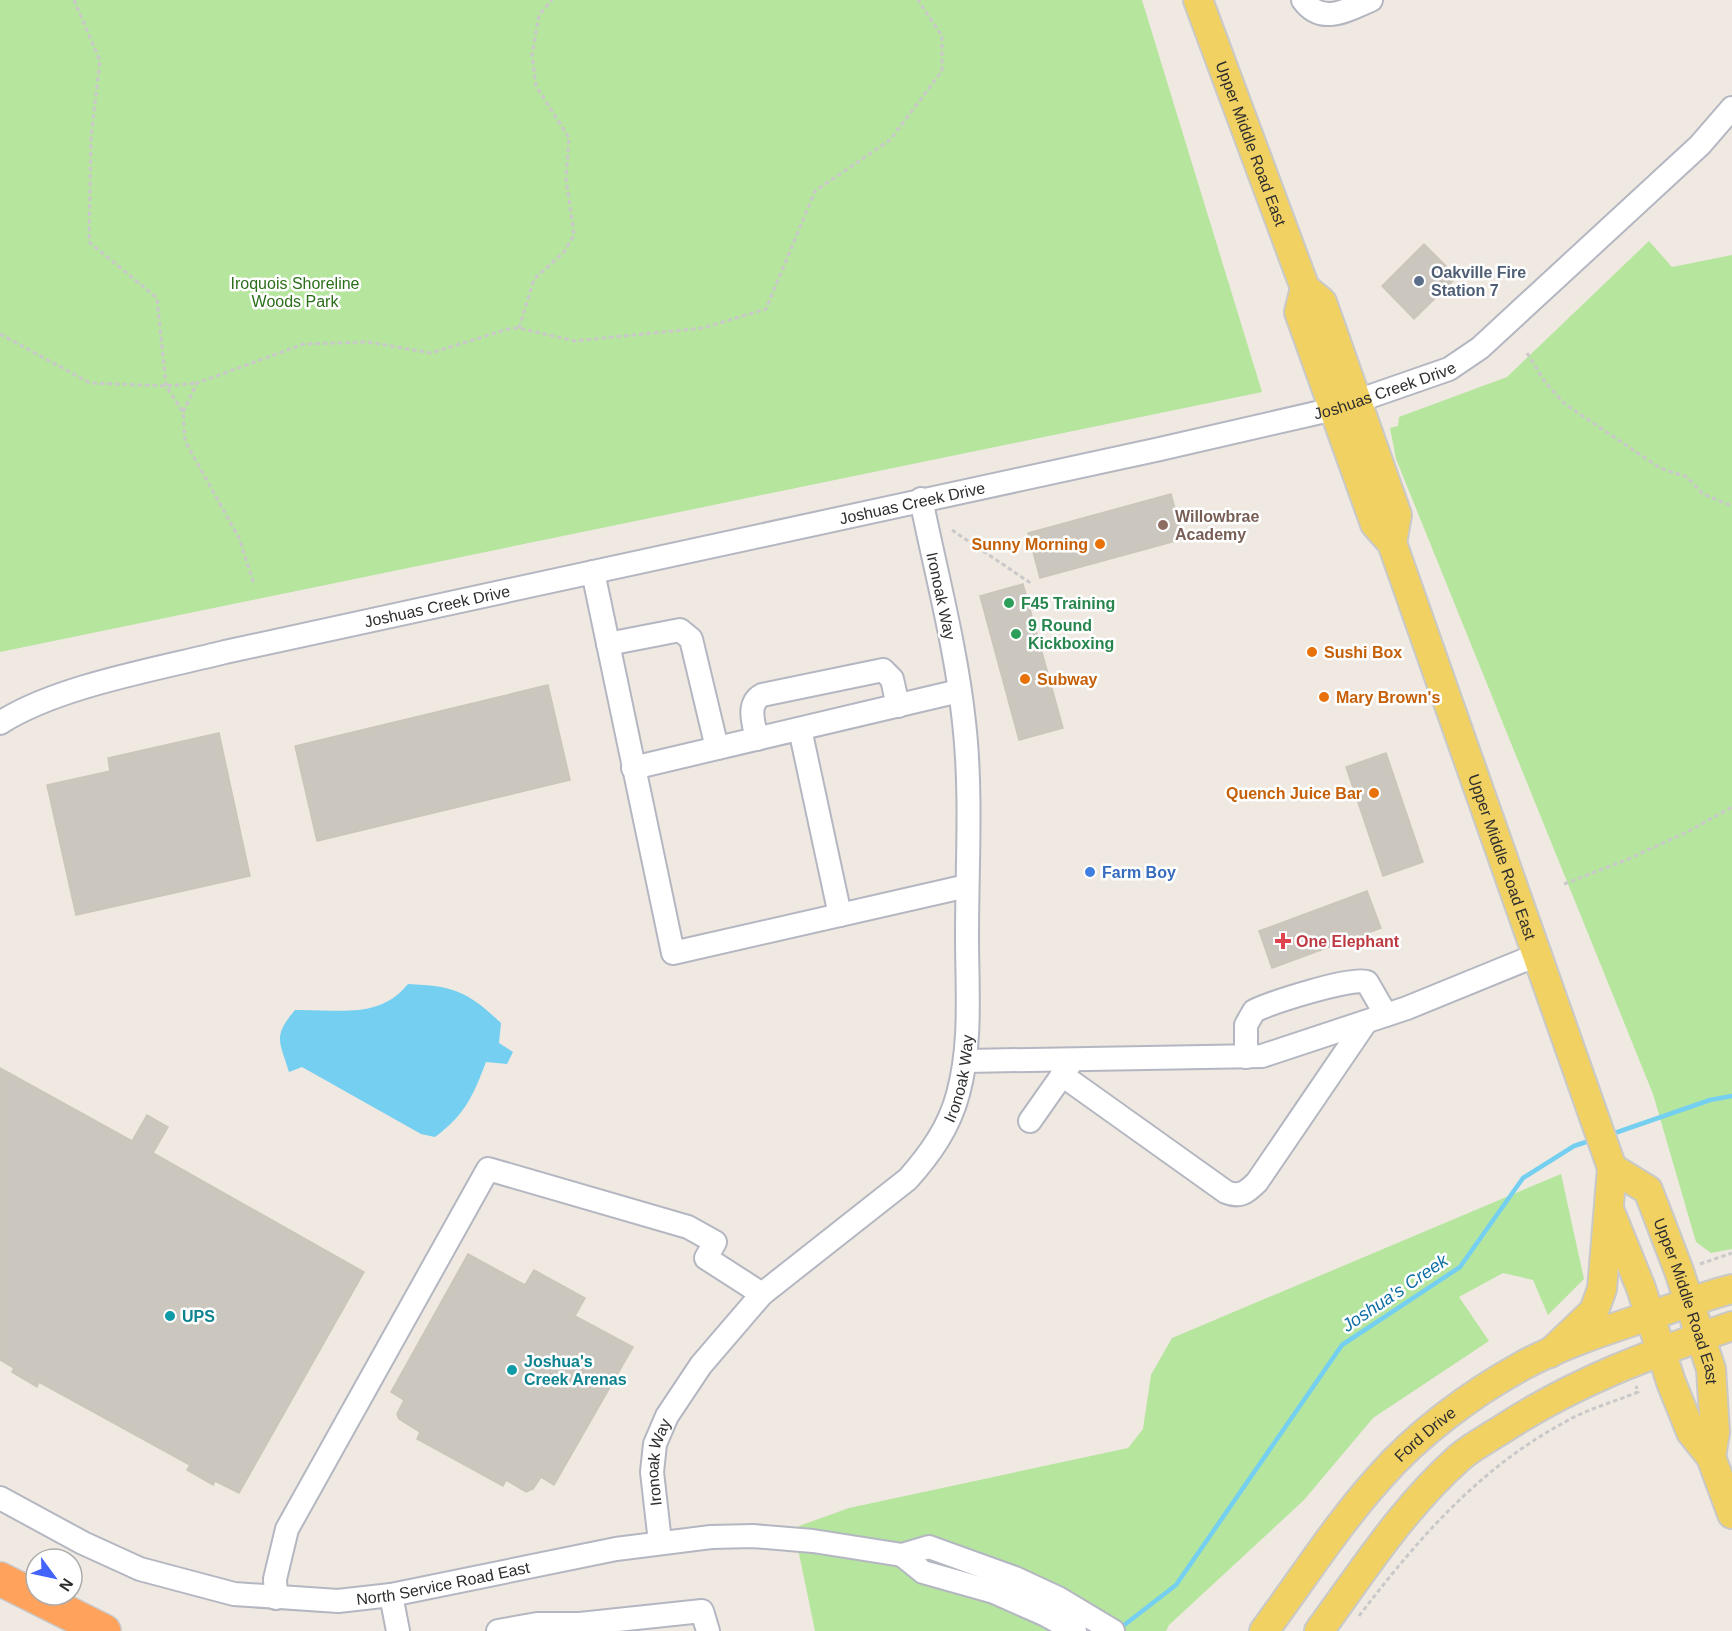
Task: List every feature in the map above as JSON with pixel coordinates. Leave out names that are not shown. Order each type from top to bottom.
[{"type":"highway","points":[[0,1579],[104,1631]]},
{"type":"highway","points":[[0,1597],[62,1631]]},
{"type":"main road","name":"Upper Middle Road East","points":[[1198,0],[1305,288],[1322,302],[1346,406],[1397,515],[1392,543],[1611,1164],[1608,1206],[1691,1432],[1711,1457],[1732,1514]]},
{"type":"main road","name":"Upper Middle Road East","points":[[1611,1164],[1648,1190],[1689,1303],[1710,1369],[1715,1432],[1711,1457]]},
{"type":"main road","points":[[1550,1353],[1594,1311],[1602,1290],[1608,1206]]},
{"type":"main road","name":"Ford Drive","points":[[1264,1631],[1332,1534],[1380,1476],[1422,1437],[1470,1399],[1521,1366],[1550,1353],[1732,1289]]},
{"type":"main road","points":[[1319,1631],[1407,1511],[1460,1457],[1544,1402],[1628,1362],[1732,1326]]},
{"type":"street","points":[[1303,0],[1316,11],[1334,16],[1371,0]]},
{"type":"street","name":"Joshuas Creek Drive","points":[[0,723],[35,705],[97,684],[164,667],[921,499],[1160,449],[1346,406],[1449,369],[1480,348],[1700,145],[1732,108]]},
{"type":"street","name":"Ironoak Way","points":[[660,1542],[652,1472],[655,1444],[667,1416],[700,1365],[762,1294],[808,1256],[892,1194],[928,1156],[950,1116],[965,1060],[967,777],[964,722],[921,499]]},
{"type":"street","points":[[593,572],[673,953],[967,886]]},
{"type":"street","points":[[608,644],[680,630],[686,633],[691,639],[717,748]]},
{"type":"street","points":[[757,739],[752,707],[756,699],[762,695],[883,670],[892,679],[898,706]]},
{"type":"street","points":[[633,768],[959,691]]},
{"type":"street","points":[[800,729],[840,915]]},
{"type":"street","points":[[965,1060],[1068,1066],[1246,1057],[1289,1049],[1376,1019],[1537,955]]},
{"type":"street","points":[[1068,1066],[1226,1192],[1234,1195],[1243,1194],[1257,1182],[1376,1019],[1367,982],[1361,979],[1336,985],[1254,1011],[1246,1025],[1246,1057]]},
{"type":"street","points":[[1030,1121],[1068,1066]]},
{"type":"street","points":[[276,1598],[275,1579],[287,1529],[488,1169],[688,1227],[715,1242],[706,1257],[762,1294]]},
{"type":"street","name":"North Service Road East","points":[[0,1498],[83,1543],[140,1569],[234,1594],[338,1601],[392,1595],[660,1542],[753,1536],[813,1541],[902,1556],[929,1546],[1015,1578],[1052,1606],[1075,1631]]},
{"type":"street","points":[[392,1595],[398,1631]]},
{"type":"street","name":"North Service Road East","points":[[1052,1606],[1113,1631]]},
{"type":"street","points":[[498,1631],[537,1624],[581,1627],[702,1611],[708,1631]]},
{"type":"path","points":[[74,0],[100,61],[91,137],[89,242],[157,298],[166,386],[183,412],[185,441],[239,538],[254,584]]},
{"type":"path","points":[[519,328],[534,279],[564,252],[574,235],[566,178],[569,138],[536,86],[532,55],[539,15],[552,0]]},
{"type":"path","points":[[0,334],[90,383],[166,386],[197,383],[304,344],[368,342],[431,352],[519,328],[575,341],[703,328],[766,309],[815,191],[890,140],[942,71],[942,36],[918,0]]},
{"type":"path","points":[[1527,354],[1545,382],[1565,404],[1660,468],[1687,477],[1703,494],[1732,506]]},
{"type":"path","points":[[183,412],[197,383]]},
{"type":"path","points":[[952,530],[1032,584]]},
{"type":"path","points":[[1564,884],[1626,860],[1689,831],[1732,807]]},
{"type":"green space","name":"Iroquois Shoreline Woods Park","points":[[0,0],[1142,0],[1262,392],[0,652]]},
{"type":"green space","points":[[1649,241],[1672,267],[1732,255],[1732,1249],[1711,1253],[1696,1242],[1653,1094],[1396,459],[1390,428],[1398,426],[1399,417],[1507,377]]},
{"type":"green space","points":[[1561,1174],[1584,1279],[1548,1315],[1533,1280],[1503,1273],[1459,1297],[1489,1341],[1373,1418],[1304,1500],[1169,1625],[1166,1631],[815,1631],[797,1544],[799,1526],[849,1508],[1128,1448],[1143,1429],[1151,1375],[1172,1338]]},
{"type":"water","points":[[408,984],[449,989],[479,1004],[501,1023],[499,1043],[513,1052],[507,1064],[486,1062],[477,1085],[461,1113],[435,1137],[421,1134],[302,1067],[289,1072],[281,1046],[283,1027],[295,1010],[342,1011],[371,1008],[397,995]]},
{"type":"building","name":"Oakville Fire Station 7","points":[[1424,244],[1457,277],[1414,319],[1382,286]]},
{"type":"building","points":[[1171,494],[1183,539],[1040,578],[1028,533]]},
{"type":"building","points":[[1023,584],[1063,728],[1019,740],[980,596]]},
{"type":"building","points":[[548,685],[570,780],[317,841],[295,746]]},
{"type":"building","points":[[219,733],[250,876],[76,915],[47,785],[110,771],[108,758]]},
{"type":"building","points":[[1386,753],[1423,862],[1383,876],[1346,767]]},
{"type":"building","points":[[1367,891],[1381,928],[1272,968],[1259,931]]},
{"type":"building","name":"UPS","points":[[0,1068],[132,1141],[147,1115],[168,1127],[153,1153],[364,1272],[239,1493],[215,1481],[213,1485],[187,1470],[190,1465],[39,1382],[37,1387],[12,1372],[14,1368],[0,1360]]},
{"type":"building","name":"Joshua's Creek Arenas","points":[[468,1254],[525,1285],[534,1270],[585,1298],[575,1316],[633,1347],[554,1485],[541,1477],[533,1489],[526,1492],[506,1480],[503,1486],[417,1439],[420,1432],[399,1419],[397,1414],[404,1400],[391,1392]]},
{"type":"waterway","name":"Joshua's Creek","points":[[1609,1135],[1710,1100],[1732,1096]]},
{"type":"waterway","name":"Joshua's Creek","points":[[1119,1629],[1176,1585],[1342,1345],[1460,1267],[1523,1178],[1574,1146],[1592,1140]]},
{"type":"place","name":"Oakville Fire Station 7","points":[[1419,281]]},
{"type":"place","name":"Willowbrae Academy","points":[[1163,525]]},
{"type":"place","name":"Sunny Morning","points":[[1100,544]]},
{"type":"place","name":"F45 Training","points":[[1009,603]]},
{"type":"place","name":"9 Round Kickboxing","points":[[1016,634]]},
{"type":"place","name":"Sushi Box","points":[[1312,652]]},
{"type":"place","name":"Subway","points":[[1025,679]]},
{"type":"place","name":"Mary Brown's","points":[[1324,697]]},
{"type":"place","name":"Quench Juice Bar","points":[[1374,793]]},
{"type":"place","name":"Farm Boy","points":[[1090,872]]},
{"type":"place","name":"One Elephant","points":[[1283,941]]},
{"type":"place","name":"UPS","points":[[170,1316]]},
{"type":"place","name":"Joshua's Creek Arenas","points":[[512,1370]]}]
